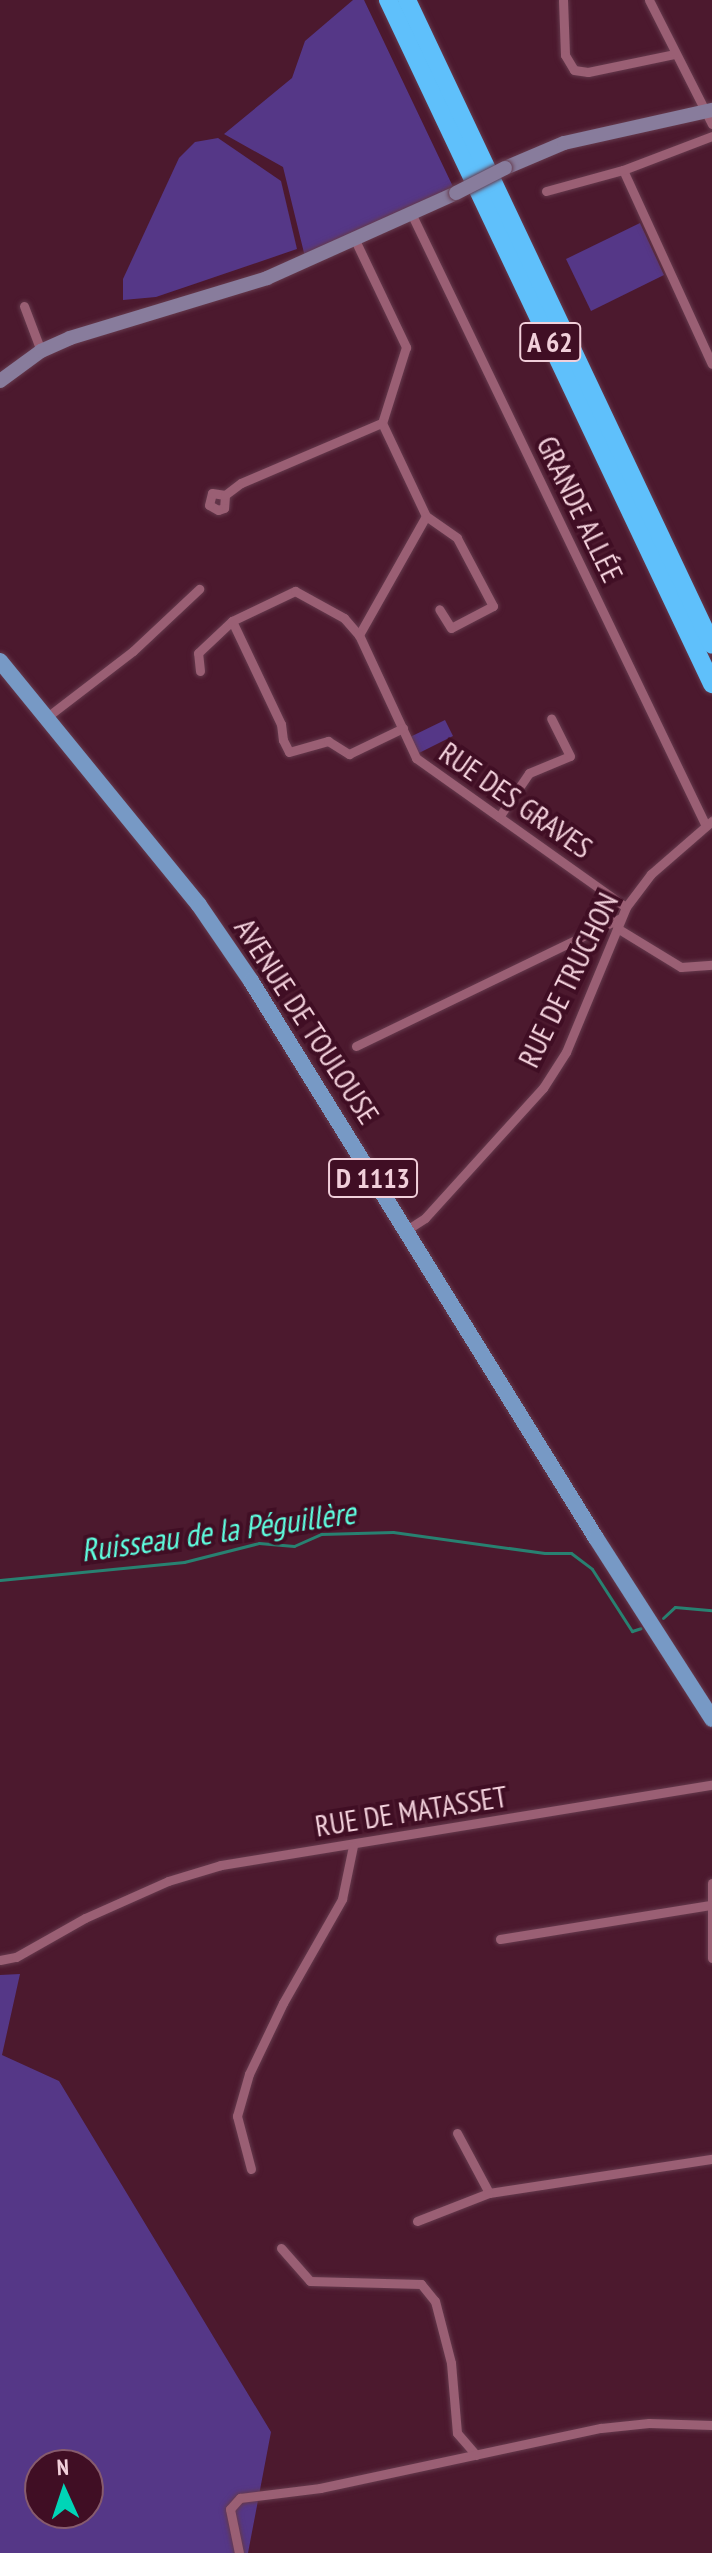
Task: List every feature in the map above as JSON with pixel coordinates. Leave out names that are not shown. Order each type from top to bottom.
[{"type":"highway","name":"A 62","points":[[388,0],[712,684]]},
{"type":"highway","name":"A 62","points":[[407,0],[712,645]]},
{"type":"main road","name":"AVENUE DE TOULOUSE","points":[[0,661],[199,905],[251,981],[712,1719]]},
{"type":"street","points":[[563,0],[565,55],[574,70],[588,72],[675,54]]},
{"type":"street","points":[[0,381],[41,351],[70,338],[267,278],[564,143],[710,115],[649,0]]},
{"type":"street","points":[[546,191],[623,170],[712,136]]},
{"type":"street","points":[[623,170],[712,364]]},
{"type":"street","name":"GRANDE ALLÉE","points":[[411,213],[709,824]]},
{"type":"street","points":[[355,240],[406,347],[382,423],[426,516],[457,538],[493,606],[451,628],[439,609]]},
{"type":"street","points":[[24,306],[41,351]]},
{"type":"street","points":[[225,495],[241,483],[382,423]]},
{"type":"street","points":[[200,671],[198,653],[232,621],[295,591],[344,618],[359,635],[426,516]]},
{"type":"street","points":[[47,717],[133,651],[199,589]]},
{"type":"street","points":[[232,621],[281,724],[283,740],[289,752],[328,741],[349,754],[403,728]]},
{"type":"street","name":"RUE DES GRAVES","points":[[359,635],[416,758],[626,907]]},
{"type":"street","points":[[499,817],[529,773],[570,756],[551,718]]},
{"type":"street","name":"RUE DE TRUCHON","points":[[405,1231],[425,1218],[543,1088],[566,1052],[626,907],[651,874],[709,824]]},
{"type":"street","points":[[356,1046],[619,923],[681,967],[712,965]]},
{"type":"street","name":"RUE DE MATASSET","points":[[0,1960],[16,1957],[168,1881],[221,1865],[353,1846],[712,1785]]},
{"type":"street","points":[[251,2169],[237,2116],[249,2074],[283,2003],[342,1899],[353,1846]]},
{"type":"street","points":[[712,1883],[712,1958]]},
{"type":"street","points":[[500,1939],[710,1905]]},
{"type":"street","points":[[457,2133],[489,2193]]},
{"type":"street","points":[[417,2221],[489,2193],[712,2159]]},
{"type":"street","points":[[281,2248],[310,2281],[421,2284],[435,2301],[451,2363],[457,2433],[476,2455]]},
{"type":"street","points":[[239,2553],[230,2509],[240,2498],[320,2488],[601,2428],[649,2423],[712,2425]]},
{"type":"shaded area","points":[[353,0],[364,0],[456,193],[306,261],[283,167],[224,134],[292,78],[305,41]]},
{"type":"shaded area","points":[[218,138],[281,181],[297,249],[156,297],[123,300],[123,279],[179,158],[195,142]]},
{"type":"shaded area","points":[[640,223],[664,275],[591,311],[566,259]]},
{"type":"shaded area","points":[[445,720],[453,736],[417,754],[410,737]]},
{"type":"shaded area","points":[[20,1974],[2,2055],[59,2081],[271,2432],[248,2553],[0,2553],[0,1975]]},
{"type":"waterway","name":"Ruisseau de la Péguillère","points":[[0,1580],[184,1562],[259,1543],[294,1546],[321,1534],[393,1532],[545,1553],[571,1553],[592,1569],[632,1631],[641,1628]]},
{"type":"waterway","name":"Ruisseau de la Péguillère","points":[[663,1618],[675,1607],[712,1610]]}]
